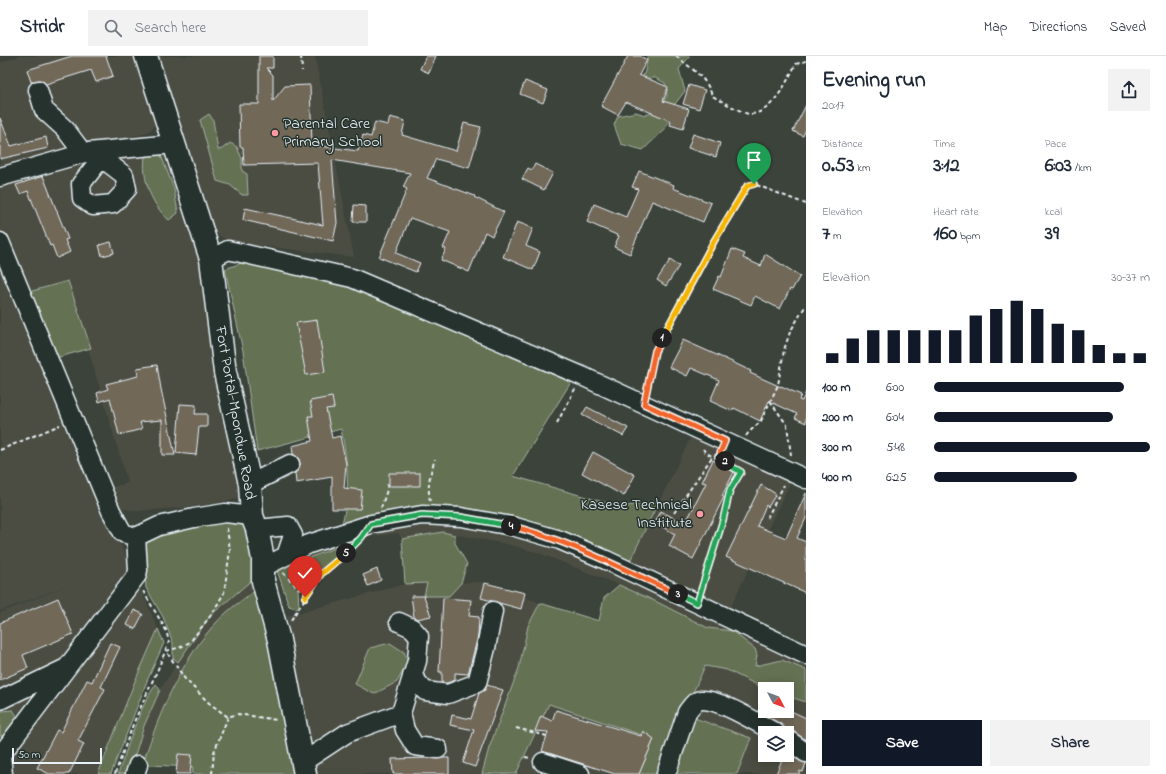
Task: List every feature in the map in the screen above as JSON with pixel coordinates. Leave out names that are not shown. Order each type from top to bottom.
[{"type":"highway","name":"Fort Portal-Mpondwe Road","points":[[146,56],[211,259],[225,372],[250,484],[254,523],[263,559],[304,768]]},
{"type":"street","points":[[38,90],[44,110],[90,154]]},
{"type":"street","points":[[0,177],[90,154],[174,144]]},
{"type":"street","points":[[0,242],[4,263],[74,419],[116,520],[124,532],[136,537],[159,526],[225,513],[254,523],[288,526],[293,535],[286,556]]},
{"type":"street","points":[[211,259],[228,250],[252,254],[352,278],[582,376],[798,475]]},
{"type":"street","points":[[250,484],[290,464]]},
{"type":"street","points":[[265,569],[309,544],[371,524],[422,515],[461,517],[512,526],[560,540],[606,560],[806,655]]},
{"type":"street","points":[[3,774],[0,756],[136,575],[138,570],[136,537]]},
{"type":"street","points":[[412,676],[425,692],[448,694],[477,683],[493,611]]},
{"type":"street","points":[[399,622],[412,628],[418,636],[417,661],[401,713],[406,730],[415,746],[438,749]]},
{"type":"street","points":[[0,700],[67,667]]},
{"type":"street","points":[[666,774],[687,712],[693,704],[699,701],[716,702],[763,726]]},
{"type":"street","points":[[304,768],[347,733],[401,713]]},
{"type":"street","points":[[794,744],[806,753]]},
{"type":"street","points":[[543,762],[580,774]]},
{"type":"path","points":[[301,56],[302,70]]},
{"type":"path","points":[[676,56],[704,79],[710,88],[712,96],[748,114],[758,112],[768,107],[784,87],[796,64],[806,61]]},
{"type":"path","points":[[644,404],[655,351],[714,241],[747,186],[754,184],[806,204]]},
{"type":"path","points":[[739,448],[749,432],[761,421],[778,385],[784,350],[790,332],[806,305]]},
{"type":"path","points":[[557,423],[582,376]]},
{"type":"path","points":[[767,518],[798,475],[791,462],[787,425],[770,401]]},
{"type":"path","points":[[0,450],[74,419]]},
{"type":"path","points":[[674,513],[712,457],[720,453],[727,464],[741,472],[730,490],[723,520],[697,603]]},
{"type":"path","points":[[434,516],[428,488],[435,459]]},
{"type":"path","points":[[279,640],[299,610],[308,592],[321,574],[361,538],[371,524],[378,518],[388,482]]},
{"type":"path","points":[[166,651],[190,642],[212,614],[224,593],[230,550],[225,513]]},
{"type":"path","points":[[265,569],[281,570],[298,588],[308,592]]},
{"type":"path","points":[[115,774],[134,722],[169,642],[166,630],[144,592],[138,570]]},
{"type":"path","points":[[166,651],[185,680],[209,703],[228,717]]},
{"type":"path","points":[[228,717],[238,714],[276,720],[289,725],[297,735]]},
{"type":"path","points":[[212,774],[214,752],[228,717]]},
{"type":"path","points":[[516,728],[547,736]]},
{"type":"shaded area","points":[[19,56],[132,56],[157,120],[152,129],[143,134],[0,168],[0,63]]},
{"type":"shaded area","points":[[157,56],[315,56],[354,257],[232,242],[219,236],[210,227]]},
{"type":"shaded area","points":[[167,149],[193,240],[200,258],[244,498],[191,507],[137,511],[121,508],[111,496],[109,488],[128,483],[68,281],[25,293],[0,237],[0,181],[100,158]]},
{"type":"shaded area","points":[[0,257],[50,385],[158,629],[135,681],[98,774],[0,774],[0,613],[73,583],[0,611]]},
{"type":"shaded area","points":[[693,433],[791,481],[730,608],[630,561]]},
{"type":"shaded area","points":[[425,518],[516,528],[806,651],[806,774],[737,774],[751,738],[683,714],[720,632],[708,628],[657,602],[619,585],[539,553],[507,544],[443,532],[402,539],[398,533],[361,538],[277,570],[317,545]]},
{"type":"shaded area","points":[[261,572],[262,586],[227,612],[204,639],[180,672],[149,745],[139,774],[129,774],[144,726],[160,690],[178,662],[212,614]]},
{"type":"shaded area","points":[[482,582],[540,603],[528,626],[519,668],[482,774],[314,774],[287,616],[405,584]]},
{"type":"shaded area","points":[[549,704],[654,739],[640,774],[517,774]]},
{"type":"green space","points":[[648,56],[690,56],[679,69],[685,91],[675,104],[665,129],[643,150],[621,144],[614,125],[618,116],[636,112],[645,115],[655,112],[667,96],[665,83],[653,77],[646,86],[638,89],[645,71]]},
{"type":"green space","points":[[209,114],[213,120],[218,150],[230,143],[237,147],[242,159],[242,171],[247,174],[248,195],[242,195],[230,185],[217,181],[200,120]]},
{"type":"green space","points":[[147,148],[159,150],[174,189],[178,213],[169,220],[156,206],[145,178],[144,168]]},
{"type":"green space","points":[[247,261],[320,280],[339,280],[406,308],[571,382],[513,476],[621,507],[659,501],[630,561],[570,534],[534,522],[507,521],[454,508],[341,527],[346,502],[347,466],[341,429],[257,451],[243,351],[225,269]]},
{"type":"green space","points":[[68,281],[91,348],[56,358],[25,293]]},
{"type":"green space","points":[[242,512],[261,572],[210,616],[178,662],[173,658],[173,643],[163,617],[146,588],[144,557],[146,541],[164,525]]},
{"type":"green space","points":[[443,532],[455,535],[455,543],[467,564],[461,583],[449,596],[424,596],[427,583],[405,584],[402,539]]},
{"type":"green space","points":[[361,538],[321,574],[298,588],[299,609],[289,606],[277,570]]},
{"type":"green space","points":[[619,585],[657,602],[708,628],[732,631],[755,649],[757,655],[755,666],[782,660],[806,670],[806,702],[794,698],[794,682],[758,682],[758,686],[727,670],[705,666],[683,714],[751,738],[737,774],[639,774],[654,739],[549,704],[516,774],[482,774],[489,748],[519,668],[528,626],[540,603],[599,621],[604,598]]},
{"type":"green space","points":[[262,586],[289,725],[286,736],[294,774],[192,774],[193,767],[150,765],[144,760],[158,720],[176,680],[187,661],[212,627],[227,612]]},
{"type":"green space","points":[[158,629],[164,643],[147,681],[111,774],[98,774],[135,681]]},
{"type":"green space","points":[[390,643],[404,652],[408,662],[397,682],[374,694],[355,684],[370,648]]},
{"type":"green space","points":[[156,684],[160,690],[144,726],[129,774],[118,774],[139,716]]},
{"type":"green space","points":[[13,710],[18,718],[8,735],[0,736],[0,713],[2,711]]},
{"type":"building","points":[[72,56],[106,56],[113,76],[96,82],[91,70],[46,84],[40,80],[31,82],[27,70]]},
{"type":"building","points":[[259,56],[273,56],[273,68],[266,68],[273,75],[273,101],[285,86],[310,85],[312,145],[358,151],[363,135],[371,137],[375,122],[388,125],[390,117],[405,121],[402,135],[456,151],[464,123],[481,127],[469,168],[436,159],[427,178],[475,196],[474,197],[504,212],[492,236],[485,232],[469,272],[441,260],[446,249],[443,248],[450,232],[410,218],[396,253],[420,263],[416,272],[379,257],[407,189],[403,187],[410,173],[332,160],[337,223],[333,241],[243,220],[245,208],[323,225],[318,163],[244,165],[243,147],[240,147],[239,104],[259,104]]},
{"type":"building","points":[[426,56],[436,56],[429,73],[420,69]]},
{"type":"building","points":[[628,56],[640,56],[647,60],[639,75],[668,87],[663,101],[689,109],[683,129],[670,125],[671,121],[626,102],[618,115],[601,106]]},
{"type":"building","points":[[525,81],[548,90],[543,103],[520,94]]},
{"type":"building","points":[[689,85],[705,90],[699,109],[683,104]]},
{"type":"building","points":[[806,105],[806,129],[803,136],[793,131]]},
{"type":"building","points":[[0,118],[11,146],[46,137],[48,148],[0,159]]},
{"type":"building","points":[[693,134],[720,143],[716,157],[688,148]]},
{"type":"building","points":[[535,164],[553,173],[544,190],[522,179],[528,168],[532,170]]},
{"type":"building","points":[[639,171],[674,185],[673,188],[711,203],[703,222],[652,201],[630,254],[614,247],[619,236],[587,222],[594,204],[626,217],[638,189],[632,187]]},
{"type":"building","points":[[43,176],[68,239],[65,240],[70,252],[57,258],[52,245],[50,246],[28,191],[20,194],[16,185]]},
{"type":"building","points":[[354,205],[366,206],[366,222],[353,222]]},
{"type":"building","points":[[517,222],[533,228],[526,246],[540,252],[533,270],[503,257]]},
{"type":"building","points":[[111,242],[114,253],[102,256],[99,245]]},
{"type":"building","points":[[732,249],[745,254],[743,258],[761,266],[765,254],[800,276],[792,290],[790,289],[780,309],[755,296],[751,305],[713,289],[719,276],[721,277]]},
{"type":"building","points":[[670,260],[679,266],[666,286],[657,280]]},
{"type":"building","points":[[317,320],[325,372],[306,375],[296,323]]},
{"type":"building","points":[[683,340],[751,371],[750,373],[801,395],[799,400],[802,401],[806,392],[806,423],[795,418],[797,414],[769,401],[760,421],[734,408],[732,411],[710,401],[719,380],[691,368],[687,376],[669,367]]},
{"type":"building","points":[[157,365],[175,455],[162,455],[162,420],[140,422],[142,429],[119,435],[110,398],[99,402],[97,393],[108,389],[106,384],[138,376],[137,368]]},
{"type":"building","points":[[332,397],[334,408],[326,409],[332,438],[340,436],[346,464],[344,488],[362,490],[360,509],[332,509],[332,477],[296,483],[295,473],[299,469],[300,464],[299,459],[293,454],[292,446],[312,441],[308,416],[313,416],[310,401]]},
{"type":"building","points":[[180,404],[196,405],[195,414],[207,414],[207,427],[199,427],[196,455],[176,453]]},
{"type":"building","points":[[587,407],[628,428],[623,436],[582,415]]},
{"type":"building","points":[[593,452],[635,475],[624,496],[582,473]]},
{"type":"building","points":[[713,460],[735,470],[722,496],[724,497],[693,559],[669,546],[675,534],[655,523],[661,511],[685,524],[706,483],[702,482]]},
{"type":"building","points":[[389,473],[420,473],[420,486],[389,486]]},
{"type":"building","points":[[761,485],[776,494],[768,507],[766,505],[757,526],[786,538],[806,493],[806,518],[797,538],[806,542],[806,593],[726,557]]},
{"type":"building","points":[[377,569],[381,580],[368,586],[363,575]]},
{"type":"building","points":[[485,583],[525,593],[521,609],[481,598]]},
{"type":"building","points":[[411,596],[424,596],[431,616],[417,619],[414,617]]},
{"type":"building","points":[[58,598],[73,634],[23,655],[28,668],[0,680],[0,623]]},
{"type":"building","points":[[443,598],[471,600],[469,616],[479,617],[478,636],[468,674],[455,673],[455,680],[447,683],[442,683],[442,672],[439,672]]},
{"type":"building","points":[[134,610],[143,614],[135,629],[127,625]]},
{"type":"building","points":[[110,643],[120,647],[101,687],[105,689],[78,741],[84,744],[69,774],[49,774],[37,768],[57,730],[61,732],[87,680],[92,682]]},
{"type":"building","points":[[487,685],[503,690],[475,767],[463,763],[474,730],[450,725],[452,715],[471,719],[479,693],[485,690]]},
{"type":"building","points":[[556,710],[641,736],[643,731],[654,739],[639,774],[615,774],[542,751],[548,732],[535,731],[541,716],[552,721]]},
{"type":"building","points":[[794,712],[806,718],[806,740],[794,732],[794,726],[783,726],[770,718],[794,718]]},
{"type":"building","points":[[178,754],[192,755],[190,774],[176,774]]},
{"type":"building","points":[[794,757],[806,763],[803,772],[800,771],[799,774],[776,774],[781,762],[794,762]]},
{"type":"building","points":[[449,758],[449,774],[393,774],[392,759]]},
{"type":"place","name":"Parental Care Primary School","points":[[275,133]]},
{"type":"place","name":"Kasese Technical Institute","points":[[700,514]]},
{"type":"route","points":[[305,597],[321,574],[361,538],[371,524],[422,515],[461,517],[512,526],[560,540],[697,603],[723,520],[730,490],[741,472],[727,464],[720,453],[725,441],[644,404],[655,351],[714,241],[743,195],[747,186],[754,184]]}]
